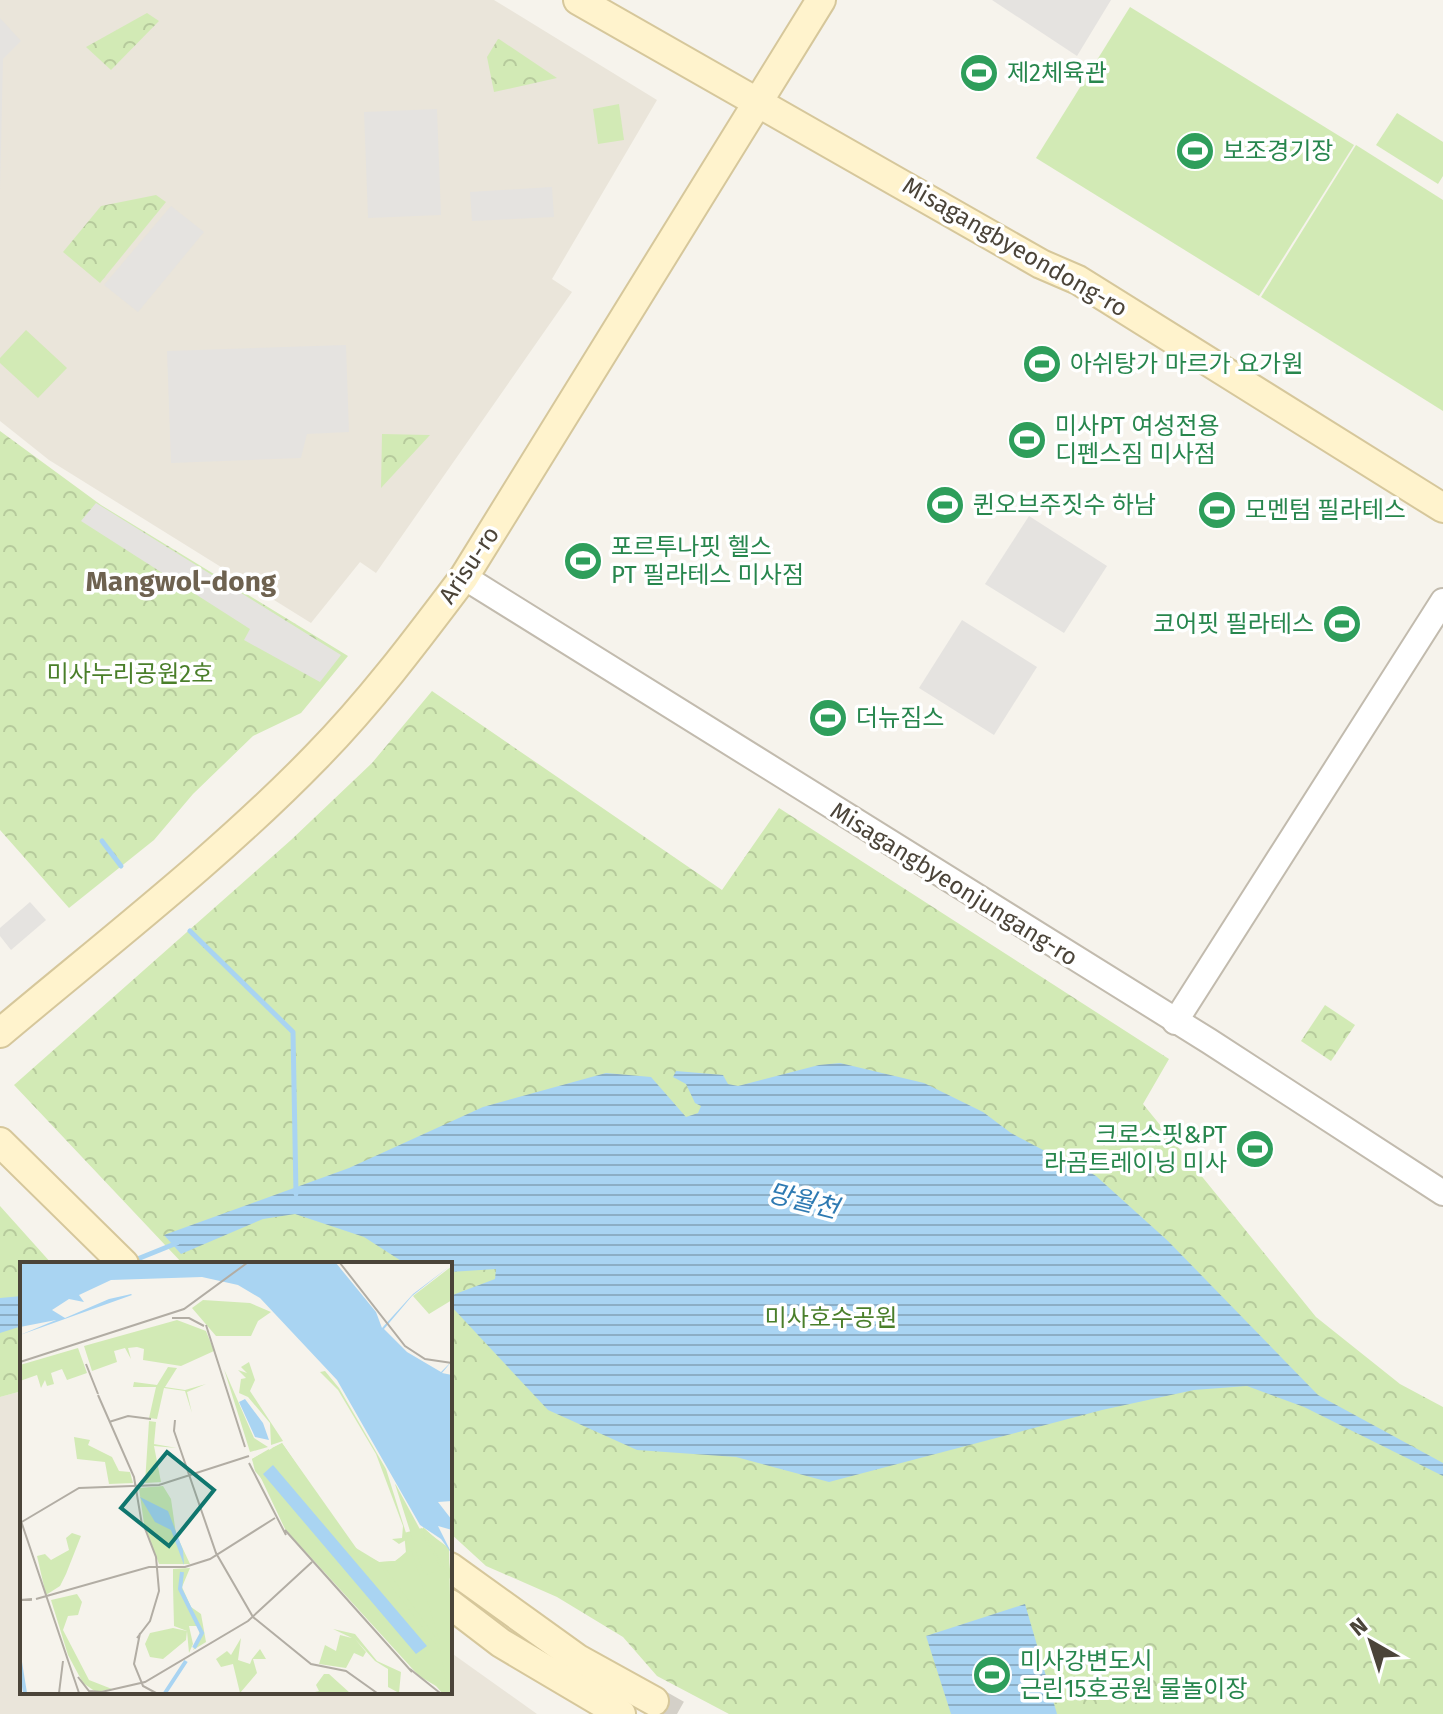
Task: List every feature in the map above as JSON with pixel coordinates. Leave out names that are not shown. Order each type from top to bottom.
[{"type":"main road","name":"Misagangbyeondong-ro","points":[[578,0],[1041,264],[1078,280],[1443,508]]},
{"type":"main road","name":"Arisu-ro","points":[[0,1033],[193,869],[317,756],[464,577],[821,0]]},
{"type":"main road","points":[[0,1142],[122,1262]]},
{"type":"main road","points":[[452,1568],[578,1659],[654,1701]]},
{"type":"main road","points":[[452,1606],[501,1643],[621,1714]]},
{"type":"street","name":"Misagangbyeonjungang-ro","points":[[464,577],[1443,1193]]},
{"type":"street","points":[[1175,1022],[1443,601]]},
{"type":"shaded area","points":[[0,0],[494,0],[657,100],[552,279],[572,292],[376,573],[360,562],[311,623],[49,460],[0,421]]},
{"type":"shaded area","points":[[992,0],[1111,0],[1077,56]]},
{"type":"shaded area","points":[[0,18],[21,41],[3,59],[0,190]]},
{"type":"shaded area","points":[[437,109],[441,215],[368,218],[364,112]]},
{"type":"shaded area","points":[[552,187],[554,217],[472,221],[470,192]]},
{"type":"shaded area","points":[[171,206],[204,232],[138,312],[104,285]]},
{"type":"shaded area","points":[[346,345],[349,432],[307,434],[301,458],[171,463],[167,351]]},
{"type":"shaded area","points":[[96,503],[341,655],[320,682],[244,640],[250,629],[81,521]]},
{"type":"shaded area","points":[[1029,516],[1107,566],[1064,633],[985,584]]},
{"type":"shaded area","points":[[962,620],[1037,667],[994,735],[919,688]]},
{"type":"shaded area","points":[[30,902],[46,920],[11,950],[0,936],[0,928]]},
{"type":"shaded area","points":[[20,1392],[20,1694],[452,1694],[452,1653],[537,1714],[0,1714],[0,1397]]},
{"type":"green space","name":"보조경기장","points":[[1130,7],[1354,145],[1259,296],[1036,158]]},
{"type":"green space","points":[[147,13],[159,21],[111,70],[86,47]]},
{"type":"green space","points":[[498,39],[557,78],[494,92],[487,57]]},
{"type":"green space","points":[[619,104],[624,140],[598,144],[593,109]]},
{"type":"green space","points":[[1397,113],[1443,142],[1443,176],[1438,184],[1376,145]]},
{"type":"green space","name":"보조경기장","points":[[1356,145],[1443,200],[1443,411],[1261,297]]},
{"type":"green space","points":[[156,195],[166,202],[100,283],[63,252],[101,206]]},
{"type":"green space","points":[[26,330],[67,368],[38,398],[0,363],[0,358]]},
{"type":"green space","name":"미사누리공원2호","points":[[0,431],[101,505],[348,656],[301,713],[253,736],[193,794],[154,840],[69,908],[0,830]]},
{"type":"green space","points":[[382,434],[430,435],[381,488]]},
{"type":"green space","name":"미사호수공원","points":[[432,691],[722,890],[779,808],[1169,1059],[1143,1104],[1316,1317],[1400,1384],[1443,1407],[1443,1714],[729,1714],[657,1676],[623,1637],[557,1597],[486,1566],[452,1535],[452,1262],[181,1262],[14,1085],[291,840],[372,763]]},
{"type":"green space","points":[[1325,1005],[1355,1025],[1331,1061],[1301,1041]]},
{"type":"green space","points":[[0,1206],[50,1262],[20,1262],[20,1392],[0,1397]]},
{"type":"water","points":[[840,1063],[924,1083],[983,1112],[1011,1133],[1045,1151],[1063,1156],[1096,1176],[1168,1241],[1318,1395],[1443,1463],[1443,1476],[1304,1407],[1247,1386],[1194,1390],[1102,1410],[829,1482],[736,1457],[637,1450],[548,1410],[452,1307],[452,1295],[495,1279],[496,1269],[452,1272],[452,1262],[403,1262],[364,1237],[295,1214],[263,1219],[181,1254],[164,1235],[349,1168],[483,1107],[606,1073],[651,1077],[686,1117],[698,1113],[701,1106],[695,1103],[686,1084],[673,1077],[676,1071],[723,1075],[728,1084],[738,1086],[819,1065]]},
{"type":"water","points":[[20,1296],[20,1327],[0,1333],[0,1298]]},
{"type":"water","name":"미사강변도시 근린15호공원 물놀이장","points":[[1025,1604],[1057,1714],[951,1714],[926,1636]]},
{"type":"waterway","points":[[102,841],[121,866]]},
{"type":"waterway","points":[[190,931],[293,1032],[296,1194]]},
{"type":"waterway","name":"망월천","points":[[130,1262],[177,1243]]},
{"type":"tunnel","points":[[654,1701],[677,1714]]},
{"type":"place","name":"제2체육관","points":[[979,73]]},
{"type":"place","name":"보조경기장","points":[[1195,151]]},
{"type":"place","name":"아쉬탕가 마르가 요가원","points":[[1042,364]]},
{"type":"place","name":"미사PT 여성전용 디펜스짐 미사점","points":[[1027,440]]},
{"type":"place","name":"퀸오브주짓수 하남","points":[[945,505]]},
{"type":"place","name":"모멘텀 필라테스","points":[[1217,510]]},
{"type":"place","name":"포르투나핏 헬스 PT 필라테스 미사점","points":[[583,561]]},
{"type":"place","name":"코어핏 필라테스","points":[[1342,624]]},
{"type":"place","name":"더뉴짐스","points":[[828,718]]},
{"type":"place","name":"크로스핏&PT 라곰트레이닝 미사","points":[[1255,1149]]},
{"type":"place","name":"미사강변도시 근린15호공원 물놀이장","points":[[992,1675]]},
{"type":"district","name":"Mangwol-dong","points":[[181,581]]}]
